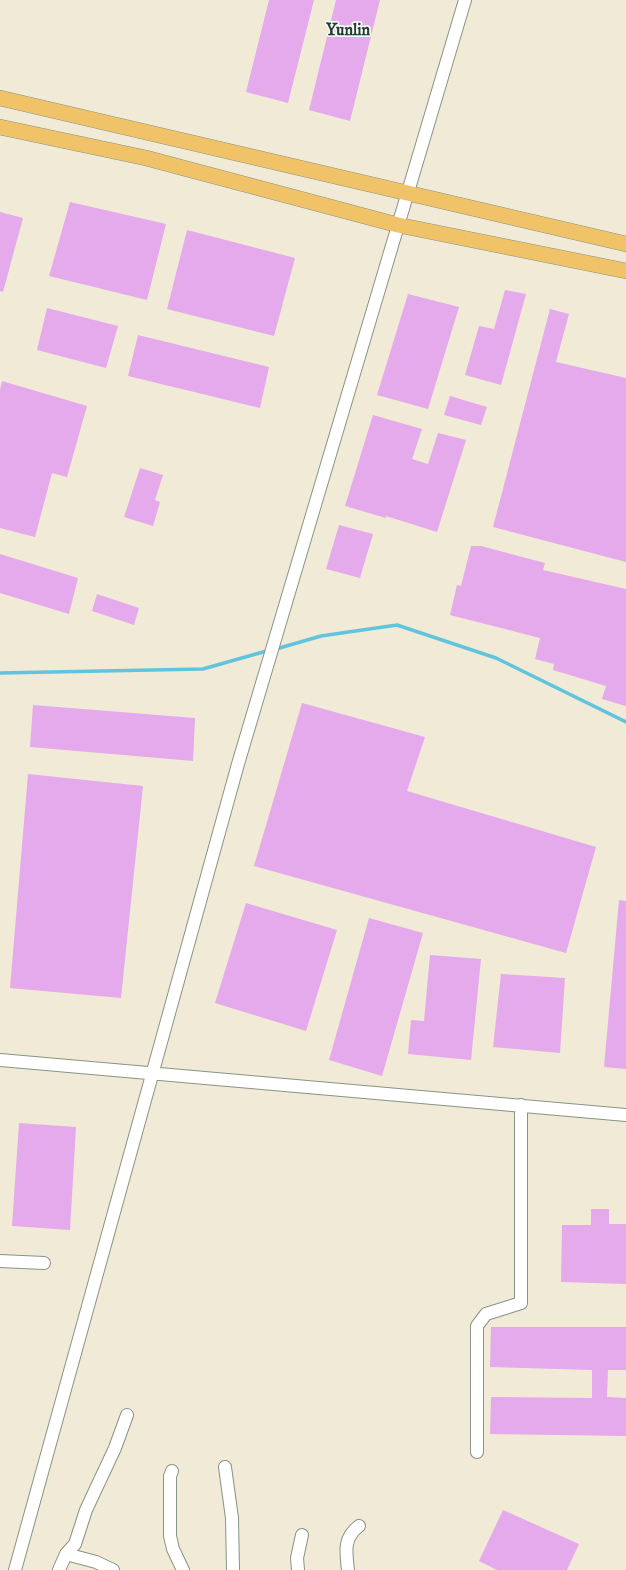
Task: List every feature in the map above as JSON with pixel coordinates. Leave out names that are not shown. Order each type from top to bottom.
[{"type":"main road","points":[[0,98],[626,244]]},
{"type":"main road","points":[[0,127],[146,158],[398,225],[626,271]]},
{"type":"street","points":[[14,1570],[240,756],[465,0]]},
{"type":"street","points":[[0,1060],[626,1115]]},
{"type":"street","points":[[477,1452],[477,1326],[486,1314],[521,1303],[521,1105]]},
{"type":"street","points":[[0,1261],[44,1263]]},
{"type":"street","points":[[59,1570],[66,1554],[75,1544],[86,1510],[115,1448],[127,1415]]},
{"type":"street","points":[[225,1466],[231,1513],[233,1570]]},
{"type":"street","points":[[172,1471],[170,1476],[170,1536],[173,1549],[183,1570]]},
{"type":"street","points":[[348,1570],[346,1545],[351,1532],[359,1526]]},
{"type":"street","points":[[298,1570],[297,1558],[302,1535]]},
{"type":"street","points":[[66,1554],[96,1562],[113,1570]]},
{"type":"building","points":[[269,0],[314,0],[288,103],[246,92]]},
{"type":"building","points":[[336,0],[380,0],[350,121],[309,110]]},
{"type":"building","points":[[70,202],[166,224],[147,300],[49,276]]},
{"type":"building","points":[[0,212],[23,218],[3,292],[0,291]]},
{"type":"building","points":[[187,230],[295,258],[274,336],[167,309]]},
{"type":"building","points":[[505,290],[526,294],[501,385],[465,375],[479,326],[494,329]]},
{"type":"building","points":[[408,294],[459,307],[428,409],[377,395]]},
{"type":"building","points":[[47,308],[118,326],[106,368],[37,350]]},
{"type":"building","points":[[550,309],[569,314],[556,362],[626,378],[626,562],[493,527]]},
{"type":"building","points":[[138,335],[269,367],[260,408],[128,376]]},
{"type":"building","points":[[2,381],[87,406],[67,477],[52,473],[35,537],[0,528],[0,390]]},
{"type":"building","points":[[450,396],[487,407],[481,425],[444,415]]},
{"type":"building","points":[[373,415],[422,429],[412,459],[428,464],[438,433],[466,440],[437,532],[386,516],[386,518],[345,506]]},
{"type":"building","points":[[140,468],[163,475],[155,500],[160,502],[153,526],[124,517]]},
{"type":"building","points":[[339,525],[373,534],[360,578],[326,569]]},
{"type":"building","points":[[471,546],[481,546],[545,563],[543,570],[626,589],[626,706],[602,699],[606,686],[553,670],[554,664],[535,659],[540,638],[450,615],[457,585],[461,586]]},
{"type":"building","points":[[0,554],[78,578],[69,614],[0,593]]},
{"type":"building","points":[[97,594],[139,608],[134,625],[92,611]]},
{"type":"building","points":[[302,703],[425,737],[407,791],[596,847],[566,953],[254,866]]},
{"type":"building","points":[[33,705],[195,718],[193,761],[30,747]]},
{"type":"building","points":[[28,774],[143,786],[121,998],[10,988]]},
{"type":"building","points":[[619,900],[626,901],[626,1069],[604,1067]]},
{"type":"building","points":[[246,903],[337,930],[306,1031],[215,1003]]},
{"type":"building","points":[[369,918],[423,933],[382,1076],[329,1060]]},
{"type":"building","points":[[430,955],[481,959],[471,1060],[408,1054],[411,1020],[424,1021]]},
{"type":"building","points":[[501,974],[565,978],[560,1053],[493,1047]]},
{"type":"building","points":[[19,1123],[76,1127],[70,1230],[12,1226]]},
{"type":"building","points":[[591,1209],[609,1209],[609,1224],[626,1224],[626,1284],[561,1282],[562,1225],[591,1225]]},
{"type":"building","points":[[491,1327],[626,1327],[626,1370],[608,1370],[607,1397],[626,1398],[626,1436],[490,1434],[491,1397],[592,1398],[592,1370],[490,1367]]},
{"type":"building","points":[[503,1510],[579,1544],[567,1570],[497,1570],[479,1561]]},
{"type":"waterway","points":[[276,649],[321,636],[397,625],[496,658],[626,722]]},
{"type":"waterway","points":[[0,673],[203,669],[270,650]]},
{"type":"district","name":"Yunlin","points":[[348,32]]}]
